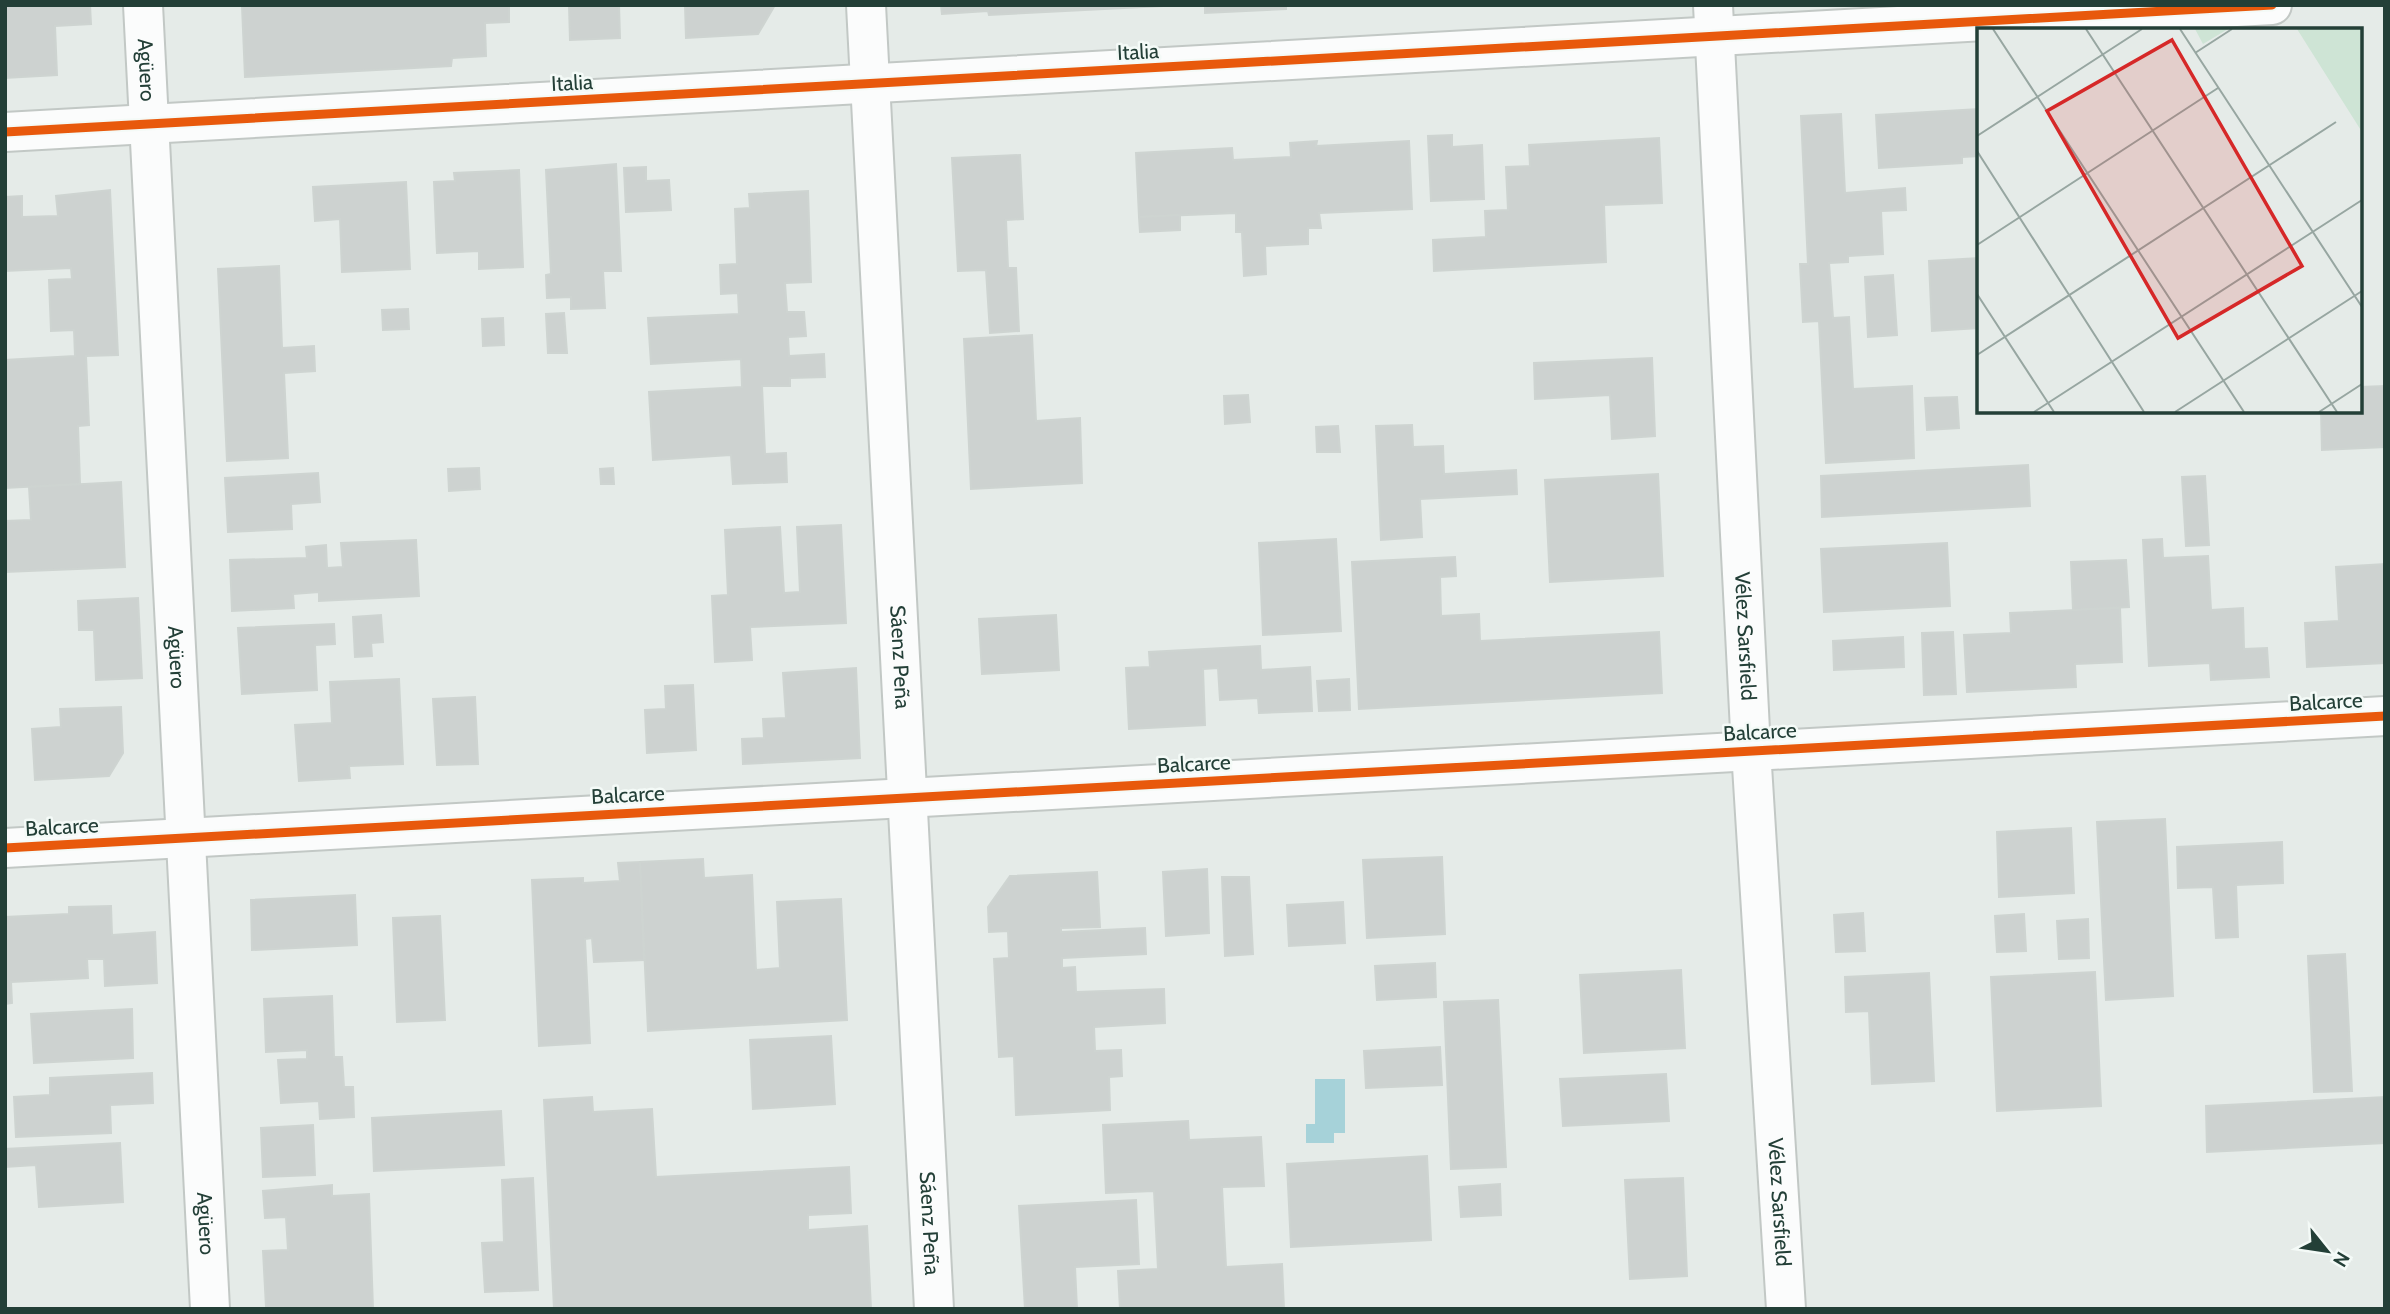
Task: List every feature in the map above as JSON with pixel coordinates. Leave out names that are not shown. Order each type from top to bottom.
[{"type":"street","name":"Agüero","points":[[143,5],[211,1309]]},
{"type":"street","name":"Sáenz Peña","points":[[866,5],[934,1309]]},
{"type":"street","name":"Italia","points":[[5,132],[870,84],[1714,21],[2272,5]]},
{"type":"street","name":"Vélez Sarsfield","points":[[1714,21],[1751,750],[1786,1309]]},
{"type":"street","name":"Balcarce","points":[[5,848],[2385,716]]},
{"type":"water","points":[[1315,1079],[1345,1079],[1345,1133],[1334,1133],[1334,1143],[1306,1143],[1306,1124],[1315,1124]]},
{"type":"building","points":[[5,5],[90,5],[91,24],[55,26],[57,75],[5,78]]},
{"type":"building","points":[[509,5],[509,22],[485,23],[486,56],[452,58],[451,66],[245,77],[242,6]]},
{"type":"building","points":[[569,5],[619,5],[620,38],[570,40]]},
{"type":"building","points":[[685,5],[775,5],[758,34],[686,38]]},
{"type":"building","points":[[941,5],[1183,5],[989,15],[988,11],[942,14]]},
{"type":"building","points":[[1205,5],[1286,5],[1286,9],[1205,13]]},
{"type":"building","points":[[1977,109],[1977,156],[1962,157],[1962,163],[1879,168],[1876,115]]},
{"type":"building","points":[[1841,114],[1845,193],[1905,188],[1906,210],[1881,211],[1883,254],[1848,256],[1848,262],[1829,263],[1833,318],[1849,317],[1853,389],[1912,386],[1914,458],[1826,463],[1819,321],[1803,322],[1800,264],[1808,264],[1801,116]]},
{"type":"building","points":[[1452,135],[1452,147],[1482,145],[1484,199],[1431,201],[1428,136]]},
{"type":"building","points":[[1659,138],[1662,203],[1604,205],[1606,262],[1434,271],[1433,240],[1486,237],[1485,211],[1508,210],[1506,167],[1530,166],[1529,145]]},
{"type":"building","points":[[1317,141],[1316,146],[1409,141],[1412,209],[1319,213],[1321,228],[1308,228],[1308,244],[1265,246],[1266,274],[1244,276],[1242,232],[1236,232],[1236,213],[1139,217],[1136,153],[1232,148],[1233,160],[1291,157],[1290,143]]},
{"type":"building","points":[[1020,155],[1023,219],[1006,220],[1008,268],[1016,268],[1019,331],[990,333],[986,270],[958,271],[952,158]]},
{"type":"building","points":[[616,164],[621,271],[603,271],[605,308],[571,309],[571,297],[547,298],[546,275],[551,274],[546,170]]},
{"type":"building","points":[[646,167],[646,181],[669,180],[671,210],[626,212],[624,168]]},
{"type":"building","points":[[519,170],[523,267],[479,269],[479,251],[437,253],[434,182],[455,181],[454,173]]},
{"type":"building","points":[[406,182],[410,269],[342,272],[340,219],[315,221],[313,187]]},
{"type":"building","points":[[110,190],[118,355],[86,356],[89,425],[78,426],[80,484],[5,488],[5,360],[75,356],[74,330],[51,331],[49,280],[72,279],[71,268],[5,271],[5,197],[22,196],[22,217],[58,216],[56,196]]},
{"type":"building","points":[[808,191],[811,282],[785,283],[787,312],[804,312],[806,336],[788,337],[789,356],[824,354],[825,377],[790,378],[790,386],[762,386],[765,454],[786,453],[787,482],[733,484],[731,455],[653,460],[649,392],[742,387],[741,359],[651,364],[648,318],[739,314],[738,293],[721,294],[720,265],[737,264],[735,209],[750,208],[749,194]]},
{"type":"building","points":[[1180,215],[1180,230],[1140,232],[1139,217]]},
{"type":"building","points":[[1977,258],[1977,328],[1932,331],[1929,261]]},
{"type":"building","points":[[279,266],[282,348],[314,346],[315,371],[284,373],[288,458],[227,461],[218,269]]},
{"type":"building","points":[[1893,275],[1897,335],[1868,337],[1865,277]]},
{"type":"building","points":[[408,309],[409,329],[383,330],[382,310]]},
{"type":"building","points":[[564,313],[567,353],[548,353],[546,314]]},
{"type":"building","points":[[503,318],[504,345],[483,346],[482,319]]},
{"type":"building","points":[[1032,335],[1036,421],[1080,418],[1082,483],[971,489],[964,339]]},
{"type":"building","points":[[1652,358],[1655,436],[1612,439],[1610,395],[1535,399],[1534,363]]},
{"type":"building","points":[[2385,386],[2385,447],[2322,450],[2321,413],[2362,413],[2362,387]]},
{"type":"building","points":[[1248,395],[1250,422],[1225,424],[1224,396]]},
{"type":"building","points":[[1957,397],[1959,428],[1927,430],[1925,398]]},
{"type":"building","points":[[1412,425],[1413,447],[1443,446],[1444,474],[1516,470],[1517,494],[1420,499],[1422,537],[1381,540],[1376,426]]},
{"type":"building","points":[[1338,426],[1340,452],[1317,452],[1316,427]]},
{"type":"building","points":[[2028,465],[2030,506],[1822,517],[1821,476]]},
{"type":"building","points":[[479,468],[480,489],[449,491],[448,469]]},
{"type":"building","points":[[613,468],[614,484],[601,484],[600,469]]},
{"type":"building","points":[[318,473],[320,502],[291,504],[292,529],[228,532],[225,478]]},
{"type":"building","points":[[1658,474],[1663,576],[1550,582],[1545,480]]},
{"type":"building","points":[[2205,476],[2209,545],[2186,546],[2182,477]]},
{"type":"building","points":[[121,482],[125,567],[5,572],[5,521],[31,520],[29,487]]},
{"type":"building","points":[[841,525],[846,623],[750,627],[752,660],[715,662],[712,596],[728,595],[725,530],[780,527],[784,593],[800,592],[797,527]]},
{"type":"building","points":[[1336,539],[1341,631],[1263,635],[1259,543]]},
{"type":"building","points":[[2162,539],[2163,558],[2208,556],[2211,610],[2243,608],[2244,649],[2267,648],[2269,677],[2211,680],[2210,663],[2149,666],[2143,540]]},
{"type":"building","points":[[416,540],[419,596],[319,601],[319,592],[293,594],[294,608],[232,611],[230,560],[307,558],[306,547],[326,545],[327,568],[343,567],[341,543]]},
{"type":"building","points":[[1947,543],[1950,606],[1824,612],[1821,549]]},
{"type":"building","points":[[1455,557],[1456,576],[1440,577],[1441,616],[1479,614],[1480,641],[1659,632],[1662,693],[1359,709],[1352,562]]},
{"type":"building","points":[[2126,560],[2129,607],[2073,610],[2071,562]]},
{"type":"building","points":[[2385,564],[2385,663],[2307,667],[2305,623],[2339,621],[2336,567]]},
{"type":"building","points":[[138,598],[142,678],[96,680],[94,630],[79,630],[78,601]]},
{"type":"building","points":[[2120,608],[2122,662],[2075,664],[2076,687],[1967,692],[1964,635],[2011,633],[2010,613]]},
{"type":"building","points":[[381,615],[383,642],[371,643],[372,656],[355,657],[353,617]]},
{"type":"building","points":[[1056,615],[1059,670],[982,674],[979,619]]},
{"type":"building","points":[[334,624],[335,644],[315,645],[317,690],[242,694],[238,628]]},
{"type":"building","points":[[1953,632],[1956,694],[1924,695],[1922,633]]},
{"type":"building","points":[[1903,637],[1904,667],[1834,670],[1833,641]]},
{"type":"building","points":[[1260,646],[1261,670],[1310,667],[1312,711],[1259,713],[1258,698],[1220,700],[1218,668],[1203,669],[1205,725],[1129,729],[1126,668],[1150,667],[1149,652]]},
{"type":"building","points":[[856,668],[860,758],[743,764],[742,739],[764,738],[763,719],[786,718],[783,673]]},
{"type":"building","points":[[399,679],[403,764],[349,766],[350,778],[299,781],[295,725],[332,723],[330,682]]},
{"type":"building","points":[[1349,679],[1350,710],[1319,711],[1317,681]]},
{"type":"building","points":[[693,685],[696,750],[647,753],[645,710],[666,709],[665,686]]},
{"type":"building","points":[[475,697],[478,764],[437,765],[433,699]]},
{"type":"building","points":[[121,707],[123,753],[109,776],[35,780],[32,729],[61,727],[60,709]]},
{"type":"building","points":[[2165,819],[2173,996],[2106,1000],[2097,822]]},
{"type":"building","points":[[2071,828],[2074,893],[1999,897],[1997,832]]},
{"type":"building","points":[[2282,842],[2283,883],[2236,885],[2238,937],[2216,938],[2213,887],[2178,888],[2177,847]]},
{"type":"building","points":[[1442,857],[1445,934],[1367,938],[1363,860]]},
{"type":"building","points":[[703,859],[704,878],[752,875],[756,970],[780,968],[777,902],[841,899],[847,1020],[648,1031],[640,862]]},
{"type":"building","points":[[640,862],[644,960],[594,962],[592,938],[585,939],[590,1043],[539,1046],[532,880],[583,878],[583,883],[620,881],[618,863]]},
{"type":"building","points":[[1207,869],[1209,933],[1166,936],[1163,872]]},
{"type":"building","points":[[1097,872],[1100,927],[1061,928],[1061,932],[1145,928],[1146,954],[1062,958],[1062,968],[1075,967],[1076,992],[1164,989],[1165,1023],[1094,1027],[1095,1051],[1121,1050],[1122,1076],[1109,1077],[1110,1110],[1016,1115],[1014,1056],[999,1057],[994,959],[1009,958],[1008,931],[989,932],[988,907],[1010,876]]},
{"type":"building","points":[[1222,877],[1249,877],[1253,954],[1225,956]]},
{"type":"building","points":[[355,895],[357,945],[252,950],[251,900]]},
{"type":"building","points":[[1343,902],[1345,943],[1289,946],[1287,905]]},
{"type":"building","points":[[111,906],[112,935],[155,932],[157,983],[105,986],[104,959],[87,959],[88,978],[11,982],[12,1003],[5,1004],[5,917],[69,914],[69,907]]},
{"type":"building","points":[[1863,913],[1865,951],[1836,952],[1834,915]]},
{"type":"building","points":[[2024,914],[2026,951],[1997,952],[1995,916]]},
{"type":"building","points":[[440,916],[445,1020],[397,1022],[393,918]]},
{"type":"building","points":[[2088,919],[2089,958],[2059,959],[2057,921]]},
{"type":"building","points":[[2345,954],[2352,1091],[2314,1092],[2308,956]]},
{"type":"building","points":[[1435,963],[1436,997],[1377,1000],[1375,966]]},
{"type":"building","points":[[1681,970],[1685,1048],[1584,1053],[1580,975]]},
{"type":"building","points":[[2095,972],[2101,1106],[1997,1111],[1991,977]]},
{"type":"building","points":[[1929,973],[1934,1081],[1872,1084],[1869,1011],[1846,1012],[1845,977]]},
{"type":"building","points":[[332,996],[334,1057],[342,1057],[344,1087],[353,1087],[354,1117],[320,1119],[319,1101],[281,1103],[278,1060],[307,1059],[307,1050],[266,1052],[264,999]]},
{"type":"building","points":[[1498,1000],[1506,1167],[1451,1169],[1444,1002]]},
{"type":"building","points":[[132,1009],[133,1058],[34,1063],[31,1014]]},
{"type":"building","points":[[831,1036],[835,1104],[753,1109],[750,1040]]},
{"type":"building","points":[[1440,1047],[1442,1085],[1366,1088],[1364,1051]]},
{"type":"building","points":[[152,1073],[153,1103],[110,1105],[111,1133],[16,1137],[14,1097],[50,1095],[50,1078]]},
{"type":"building","points":[[1666,1074],[1669,1121],[1563,1126],[1560,1079]]},
{"type":"building","points":[[592,1097],[593,1112],[652,1109],[656,1177],[849,1167],[851,1213],[808,1215],[808,1230],[867,1226],[871,1309],[554,1309],[544,1100]]},
{"type":"building","points":[[2385,1097],[2385,1143],[2207,1152],[2206,1106]]},
{"type":"building","points":[[501,1111],[504,1165],[374,1171],[372,1118]]},
{"type":"building","points":[[1188,1121],[1189,1140],[1261,1137],[1264,1186],[1222,1187],[1226,1267],[1282,1264],[1284,1309],[1120,1309],[1118,1271],[1158,1269],[1154,1191],[1106,1193],[1103,1125]]},
{"type":"building","points":[[313,1125],[315,1175],[263,1177],[261,1128]]},
{"type":"building","points":[[120,1143],[123,1202],[39,1207],[36,1165],[5,1167],[5,1149]]},
{"type":"building","points":[[1427,1156],[1431,1240],[1291,1247],[1287,1164]]},
{"type":"building","points":[[533,1178],[538,1290],[485,1292],[482,1243],[504,1242],[502,1180]]},
{"type":"building","points":[[1683,1178],[1687,1276],[1630,1279],[1625,1180]]},
{"type":"building","points":[[1500,1184],[1501,1215],[1461,1217],[1459,1187]]},
{"type":"building","points":[[332,1185],[332,1196],[369,1194],[373,1309],[266,1307],[263,1251],[288,1250],[286,1217],[265,1218],[263,1191]]},
{"type":"building","points":[[1136,1200],[1139,1264],[1075,1267],[1077,1309],[1025,1309],[1019,1206]]},
{"type":"cycle path","points":[[5,132],[2272,5]]},
{"type":"cycle path","points":[[5,848],[2385,716]]}]
